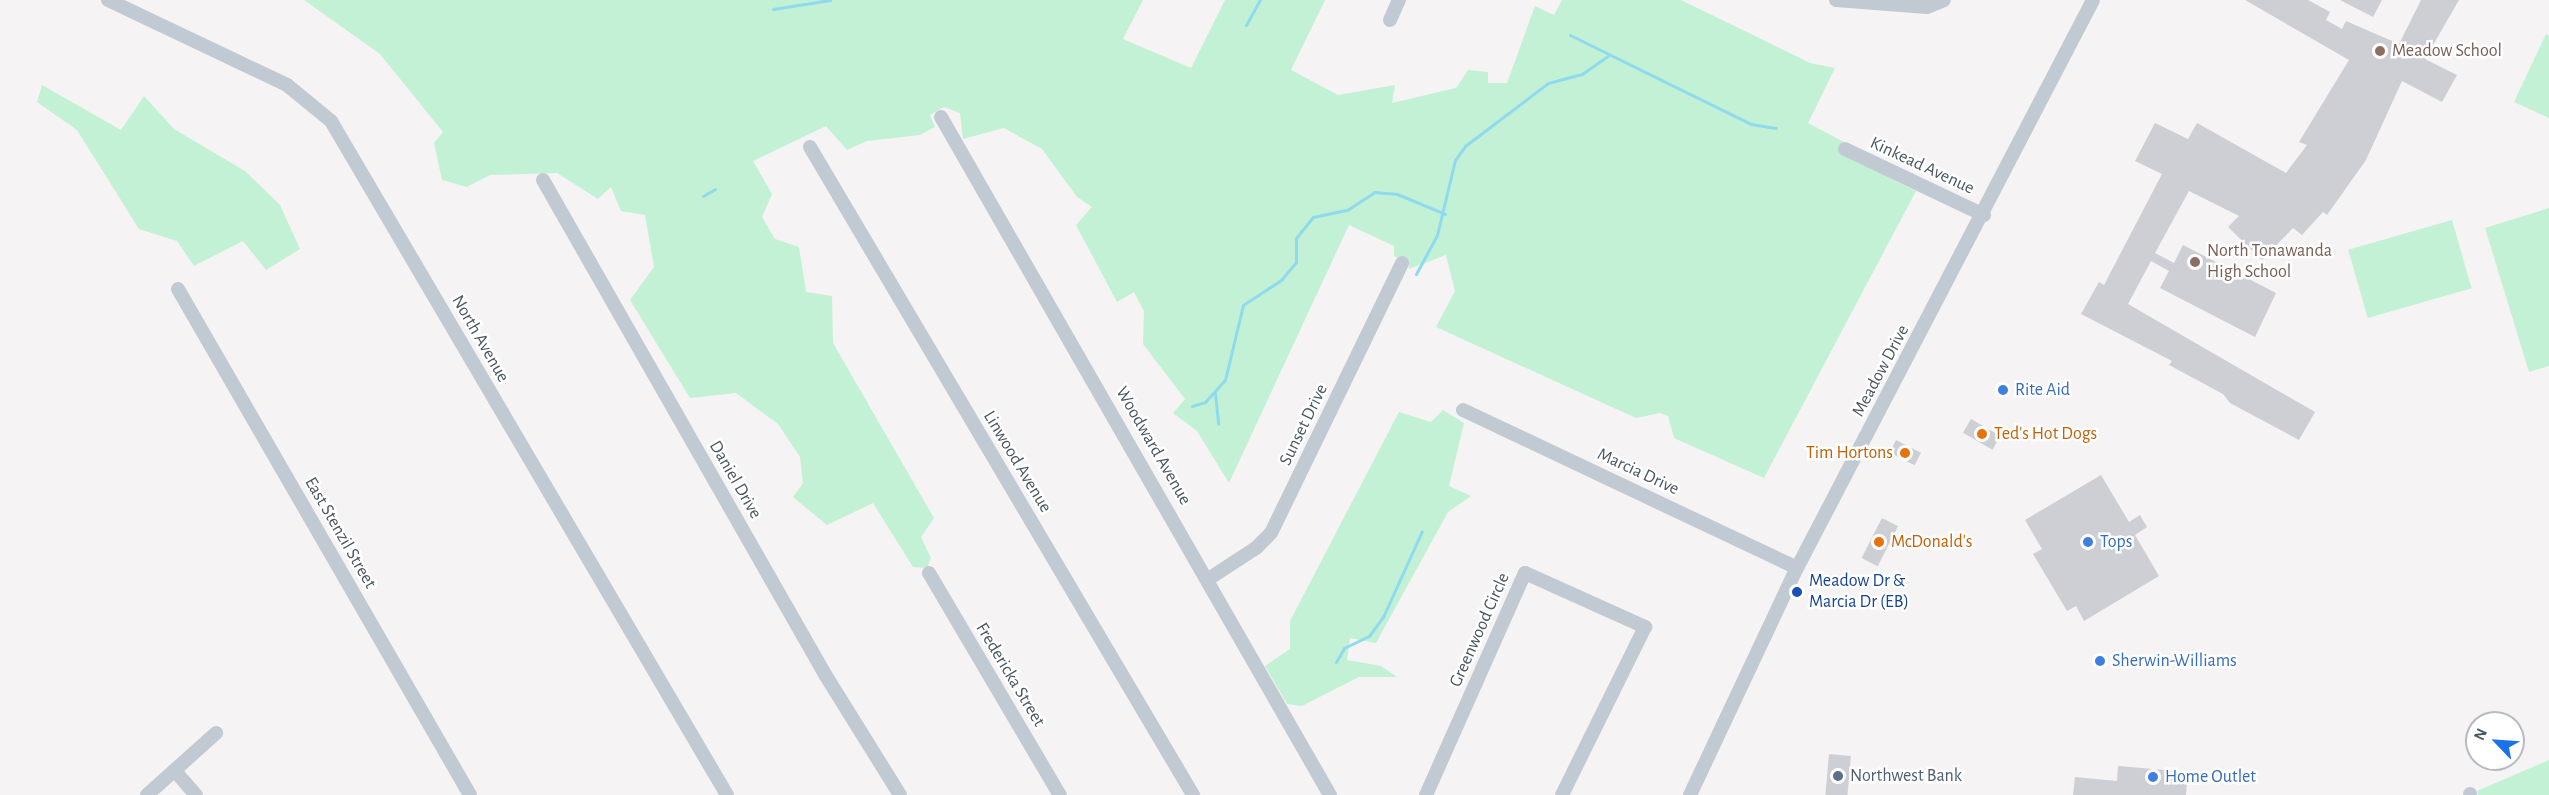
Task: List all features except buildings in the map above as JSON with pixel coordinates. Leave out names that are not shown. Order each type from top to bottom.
[{"type":"street","name":"North Avenue","points":[[108,0],[287,85],[331,121],[727,795]]},
{"type":"street","points":[[1390,20],[1399,0]]},
{"type":"street","points":[[1836,0],[1927,7],[1944,0]]},
{"type":"street","name":"Meadow Drive","points":[[1690,795],[1797,568],[1984,215],[2093,0]]},
{"type":"street","name":"Woodward Avenue","points":[[941,117],[1210,578],[1330,795]]},
{"type":"street","name":"Linwood Avenue","points":[[810,147],[1193,795]]},
{"type":"street","name":"Kinkead Avenue","points":[[1845,149],[1984,215]]},
{"type":"street","name":"Daniel Drive","points":[[543,180],[826,676],[900,795]]},
{"type":"street","name":"Sunset Drive","points":[[1210,578],[1256,549],[1271,532],[1402,263]]},
{"type":"street","name":"East Stenzil Street","points":[[178,289],[471,795]]},
{"type":"street","name":"Marcia Drive","points":[[1463,410],[1797,568]]},
{"type":"street","name":"Fredericka Street","points":[[929,573],[1060,795]]},
{"type":"street","name":"Greenwood Circle","points":[[1426,795],[1525,573],[1645,627],[1562,795]]},
{"type":"street","points":[[147,795],[216,733]]},
{"type":"street","points":[[175,771],[196,795]]},
{"type":"green space","points":[[304,0],[1143,0],[1123,39],[1191,68],[1225,0],[1325,0],[1291,70],[1338,95],[1395,85],[1392,103],[1456,88],[1468,70],[1488,72],[1488,83],[1507,83],[1535,6],[1554,15],[1562,0],[1681,0],[1810,63],[1835,68],[1808,123],[1844,142],[1839,153],[1916,191],[1764,478],[1674,438],[1668,416],[1660,413],[1636,418],[1436,327],[1455,291],[1446,255],[1409,269],[1409,262],[1394,256],[1394,246],[1349,225],[1229,483],[1197,431],[1173,413],[1185,399],[1143,344],[1144,311],[1134,292],[1117,302],[1076,225],[1092,207],[1077,197],[1042,149],[1004,128],[963,139],[960,113],[944,107],[930,115],[935,127],[920,135],[867,141],[847,150],[826,126],[753,161],[772,194],[762,217],[775,239],[799,247],[806,292],[832,296],[833,343],[934,518],[921,537],[931,558],[927,568],[913,567],[873,503],[827,525],[793,497],[803,483],[800,457],[778,424],[736,393],[690,398],[630,300],[654,267],[645,215],[621,211],[611,187],[598,199],[557,173],[490,175],[467,187],[442,180],[434,143],[443,132],[380,54]]},
{"type":"green space","points":[[2546,34],[2549,36],[2549,118],[2514,102]]},
{"type":"green space","points":[[42,85],[121,130],[144,96],[174,129],[245,171],[280,205],[300,249],[266,270],[243,241],[194,266],[177,241],[139,229],[77,130],[37,102]]},
{"type":"green space","points":[[2549,208],[2549,366],[2529,372],[2485,228]]},
{"type":"green space","points":[[2452,220],[2472,288],[2368,318],[2348,250]]},
{"type":"green space","points":[[1443,410],[1464,423],[1449,486],[1471,496],[1448,512],[1376,643],[1350,638],[1347,660],[1381,666],[1397,677],[1359,677],[1302,706],[1287,704],[1265,666],[1290,649],[1290,621],[1399,412],[1431,422]]},
{"type":"green space","points":[[2549,760],[2549,795],[2478,795],[2477,791]]},
{"type":"waterway","points":[[773,9],[830,0]]},
{"type":"waterway","points":[[1246,25],[1260,0]]},
{"type":"waterway","points":[[1570,35],[1751,124],[1776,128]]},
{"type":"waterway","points":[[1416,274],[1437,235],[1455,160],[1465,146],[1548,83],[1582,74],[1608,56]]},
{"type":"waterway","points":[[703,196],[715,189]]},
{"type":"waterway","points":[[1192,406],[1205,402],[1225,380],[1243,305],[1281,280],[1296,262],[1296,238],[1313,217],[1347,210],[1375,192],[1397,194],[1445,214]]},
{"type":"waterway","points":[[1215,393],[1218,424]]},
{"type":"waterway","points":[[1336,662],[1344,648],[1369,636],[1383,617],[1422,531]]},
{"type":"place","name":"Meadow School","points":[[2380,51]]},
{"type":"place","name":"North Tonawanda High School","points":[[2195,262]]},
{"type":"place","name":"Rite Aid","points":[[2003,390]]},
{"type":"place","name":"Ted's Hot Dogs","points":[[1982,434]]},
{"type":"place","name":"Tim Hortons","points":[[1905,453]]},
{"type":"place","name":"McDonald's","points":[[1879,542]]},
{"type":"place","name":"Tops","points":[[2088,542]]},
{"type":"place","name":"Meadow Dr & Marcia Dr (EB)","points":[[1797,592]]},
{"type":"place","name":"Sherwin-Williams","points":[[2100,661]]},
{"type":"place","name":"Northwest Bank","points":[[1838,776]]},
{"type":"place","name":"Home Outlet","points":[[2153,777]]}]
